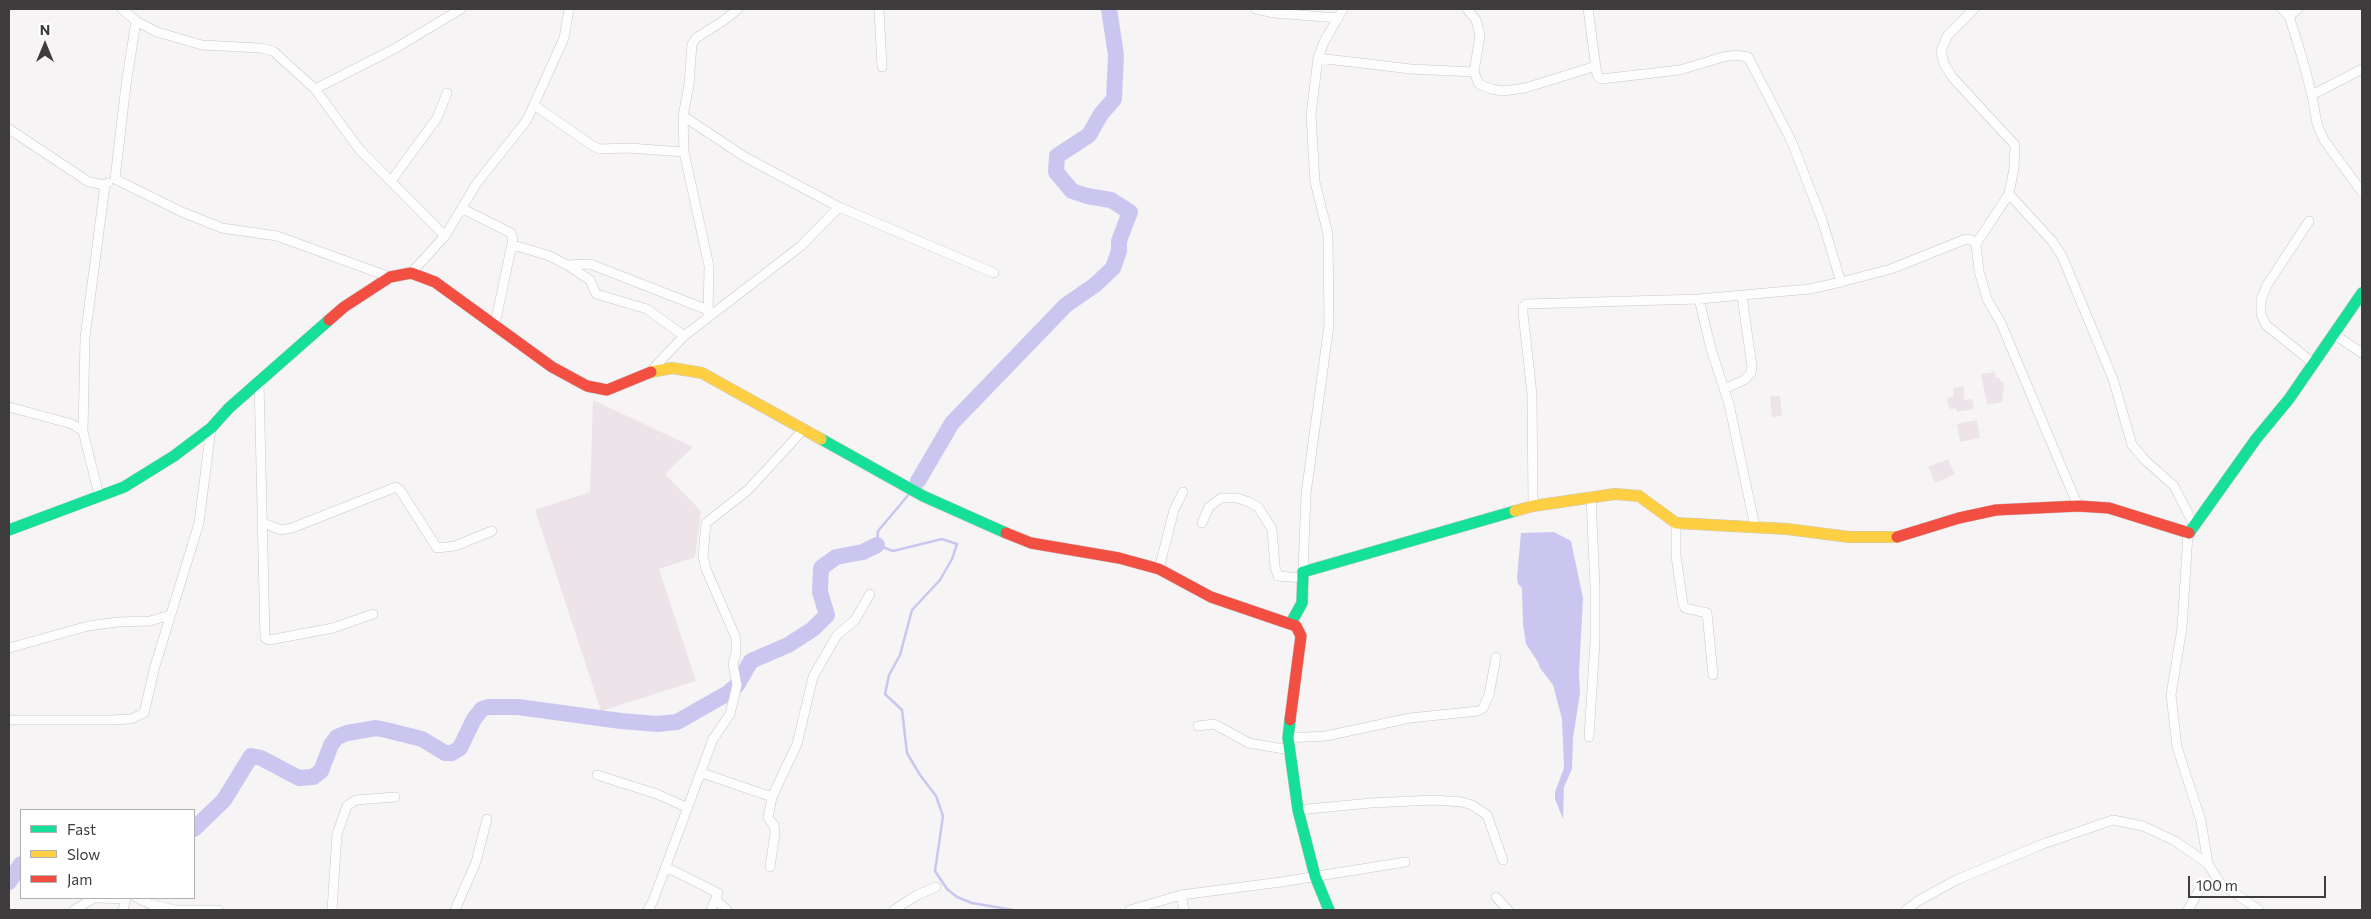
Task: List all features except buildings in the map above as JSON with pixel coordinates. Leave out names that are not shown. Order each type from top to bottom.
[{"type":"street","points":[[122,9],[136,21],[157,32],[202,44],[260,48],[273,51],[314,89],[359,150],[445,236]]},
{"type":"street","points":[[314,89],[394,49],[461,9]]},
{"type":"street","points":[[411,273],[445,236],[477,183],[527,120],[564,38],[569,9]]},
{"type":"street","points":[[708,313],[709,266],[684,152],[683,116],[692,44],[696,38],[724,21],[738,9]]},
{"type":"street","points":[[880,9],[882,67]]},
{"type":"street","points":[[1256,9],[1290,11],[1338,18]]},
{"type":"street","points":[[1291,623],[1297,615],[1302,602],[1306,494],[1329,324],[1328,234],[1315,182],[1311,115],[1318,58],[1324,42],[1343,9]]},
{"type":"street","points":[[1467,9],[1476,20],[1480,35],[1474,72],[1479,84],[1491,90],[1503,91],[1525,88],[1596,66]]},
{"type":"street","points":[[1588,9],[1597,75],[1601,79],[1680,70],[1723,56],[1736,55],[1748,58],[1791,140],[1822,220],[1841,282]]},
{"type":"street","points":[[1974,9],[1946,36],[1941,51],[1944,64],[1953,78],[2015,145],[2014,168],[2009,194],[1976,244],[1979,271],[1987,300],[2008,340],[2078,506]]},
{"type":"street","points":[[2282,9],[2288,16],[2312,95],[2317,124],[2324,140],[2362,192]]},
{"type":"street","points":[[2288,16],[2298,9]]},
{"type":"street","points":[[115,179],[136,21]]},
{"type":"street","points":[[1318,58],[1411,69],[1474,72]]},
{"type":"street","points":[[2312,95],[2362,69]]},
{"type":"street","points":[[391,181],[438,118],[447,93]]},
{"type":"street","points":[[534,105],[600,149],[629,148],[684,152]]},
{"type":"street","points":[[683,116],[745,157],[839,207],[994,273]]},
{"type":"street","points":[[9,129],[89,182],[105,185],[115,179]]},
{"type":"street","points":[[115,179],[182,212],[222,228],[277,236],[390,277]]},
{"type":"street","points":[[99,495],[83,431],[85,338],[105,185]]},
{"type":"street","points":[[2009,194],[2042,229],[2062,256],[2113,379],[2132,445],[2145,460],[2174,486],[2192,531]]},
{"type":"street","points":[[650,372],[708,313],[802,246],[839,207]]},
{"type":"street","points":[[463,209],[511,232],[513,245],[495,324]]},
{"type":"street","points":[[2310,221],[2267,285],[2261,300],[2261,314],[2266,325],[2313,363]]},
{"type":"street","points":[[1534,506],[1532,394],[1525,344],[1523,307],[1526,304],[1539,302],[1699,299],[1810,289],[1891,269],[1966,239],[1972,240],[1976,244]]},
{"type":"street","points":[[513,245],[550,256],[567,265],[590,280],[596,294],[647,309],[684,336]]},
{"type":"street","points":[[567,265],[590,264],[708,313]]},
{"type":"street","points":[[9,530],[124,486],[174,456],[211,428],[229,408],[344,307],[390,277],[411,273],[435,282],[552,367],[588,386],[607,390],[616,388],[650,372],[672,368],[689,369],[702,373],[923,496],[982,524],[1031,543],[1119,558],[1159,569],[1211,597],[1296,626],[1301,636],[1293,685],[1288,738],[1298,810],[1315,876],[1329,910]]},
{"type":"street","points":[[2259,910],[2220,883],[2208,864],[2201,820],[2177,747],[2171,696],[2182,628],[2192,531],[2212,499],[2289,399],[2313,363],[2335,335],[2362,293]]},
{"type":"street","points":[[1724,389],[1744,380],[1752,368],[1742,296]]},
{"type":"street","points":[[1699,299],[1724,389],[1755,527]]},
{"type":"street","points":[[2335,335],[2362,353]]},
{"type":"street","points":[[259,381],[266,639],[333,628],[373,614]]},
{"type":"street","points":[[9,407],[72,424],[83,431]]},
{"type":"street","points":[[9,720],[111,720],[131,718],[144,713],[154,666],[187,567],[199,523],[211,428]]},
{"type":"street","points":[[648,910],[714,739],[730,714],[737,685],[733,664],[736,654],[736,638],[706,569],[703,556],[706,523],[748,490],[804,430]]},
{"type":"street","points":[[263,522],[280,530],[292,528],[396,487],[400,490],[437,548],[455,546],[492,531]]},
{"type":"street","points":[[1159,569],[1174,510],[1183,492]]},
{"type":"street","points":[[1202,523],[1209,507],[1221,498],[1236,498],[1258,507],[1272,529],[1275,567],[1278,576],[1303,575],[1461,525],[1534,506],[1615,494],[1639,496],[1676,523],[1755,527],[1849,537],[1887,538],[1912,534],[1980,512],[2078,506],[2109,508],[2192,531]]},
{"type":"street","points":[[1589,737],[1594,659],[1595,587],[1592,498]]},
{"type":"street","points":[[1676,523],[1676,556],[1683,604],[1685,608],[1707,613],[1713,675]]},
{"type":"street","points":[[770,867],[775,833],[774,825],[768,818],[772,797],[797,744],[813,677],[837,635],[855,620],[870,594]]},
{"type":"street","points":[[9,648],[88,626],[118,622],[150,621],[170,615]]},
{"type":"street","points":[[1288,738],[1326,736],[1410,718],[1478,711],[1483,708],[1488,695],[1496,657]]},
{"type":"street","points":[[1198,726],[1214,724],[1248,743],[1290,750]]},
{"type":"street","points":[[702,773],[772,797]]},
{"type":"street","points":[[598,775],[657,794],[688,808]]},
{"type":"street","points":[[332,910],[337,834],[347,806],[356,800],[395,797]]},
{"type":"street","points":[[1298,810],[1380,802],[1433,800],[1462,802],[1477,808],[1486,815],[1503,860]]},
{"type":"street","points":[[455,910],[476,862],[487,819]]},
{"type":"street","points":[[1906,910],[1918,901],[1973,873],[2043,844],[2113,820],[2143,826],[2174,841],[2208,864]]},
{"type":"street","points":[[1130,910],[1182,895],[1406,862]]},
{"type":"street","points":[[666,867],[716,892],[716,900],[711,910]]},
{"type":"street","points":[[2188,910],[2200,889],[2220,883]]},
{"type":"street","points":[[894,910],[918,895],[936,887]]},
{"type":"street","points":[[1182,895],[1184,910]]},
{"type":"street","points":[[1496,897],[1508,910]]},
{"type":"street","points":[[74,910],[93,899]]},
{"type":"street","points":[[139,899],[150,904],[176,910],[218,910]]},
{"type":"street","points":[[716,900],[727,910]]},
{"type":"shaded area","points":[[1995,372],[1996,378],[2000,378],[2001,382],[2004,382],[2002,402],[1987,405],[1981,374]]},
{"type":"shaded area","points":[[1964,386],[1964,400],[1972,399],[1974,409],[1957,412],[1956,408],[1949,409],[1947,398],[1954,396],[1953,388]]},
{"type":"shaded area","points":[[1770,396],[1780,396],[1782,416],[1772,417]]},
{"type":"shaded area","points":[[593,400],[693,447],[665,474],[701,511],[695,557],[659,569],[696,681],[601,711],[535,510],[590,492]]},
{"type":"shaded area","points":[[1977,420],[1980,438],[1960,442],[1957,424]]},
{"type":"shaded area","points":[[1948,459],[1955,474],[1935,483],[1928,467]]},
{"type":"shaded area","points":[[1554,532],[1571,541],[1583,598],[1579,673],[1580,693],[1573,738],[1572,769],[1564,787],[1563,819],[1555,799],[1555,792],[1564,768],[1562,719],[1553,685],[1540,668],[1526,644],[1523,625],[1522,588],[1518,584],[1517,578],[1521,533]]},
{"type":"waterway","points":[[918,481],[952,423],[1066,305],[1095,285],[1113,268],[1119,251],[1119,241],[1130,212],[1111,200],[1072,191],[1056,172],[1057,156],[1089,135],[1101,114],[1114,99],[1116,55],[1109,9]]},
{"type":"waterway","points":[[915,487],[918,481]]},
{"type":"waterway","points":[[910,493],[878,531],[877,545],[893,551],[942,539],[957,544],[952,559],[940,580],[912,610],[900,655],[889,675],[885,694],[902,710],[907,753],[920,775],[936,796],[943,816],[935,871],[947,889],[957,897],[972,903],[1013,910]]},
{"type":"waterway","points":[[195,828],[224,800],[251,756],[261,758],[299,778],[313,777],[321,771],[331,745],[337,737],[347,733],[376,728],[422,739],[445,753],[452,753],[460,748],[474,719],[482,709],[488,707],[518,707],[657,724],[677,722],[728,693],[737,685],[751,661],[788,645],[813,629],[827,615],[820,592],[821,568],[836,557],[863,552],[877,545]]},
{"type":"waterway","points":[[9,882],[20,866]]},
{"type":"traffic: fast","points":[[2189,533],[2256,439],[2289,399],[2362,293]]},
{"type":"traffic: fast","points":[[9,530],[124,487],[174,456],[211,428],[229,408],[329,320]]},
{"type":"traffic: fast","points":[[821,439],[923,496],[1006,533]]},
{"type":"traffic: fast","points":[[1291,623],[1302,603],[1303,572],[1515,511]]},
{"type":"traffic: fast","points":[[1290,720],[1288,738],[1298,810],[1315,876],[1329,910]]},
{"type":"traffic: slow","points":[[651,372],[672,368],[702,373],[821,439]]},
{"type":"traffic: slow","points":[[1515,511],[1533,506],[1615,494],[1639,496],[1676,523],[1787,529],[1849,537],[1897,537]]},
{"type":"traffic: jam","points":[[329,320],[344,307],[390,277],[411,273],[435,282],[552,367],[587,386],[607,390],[651,372]]},
{"type":"traffic: jam","points":[[1897,537],[1959,518],[1996,510],[2078,506],[2109,508],[2189,533]]},
{"type":"traffic: jam","points":[[1006,533],[1031,543],[1119,558],[1159,569],[1211,597],[1296,626],[1301,636],[1290,720]]}]
